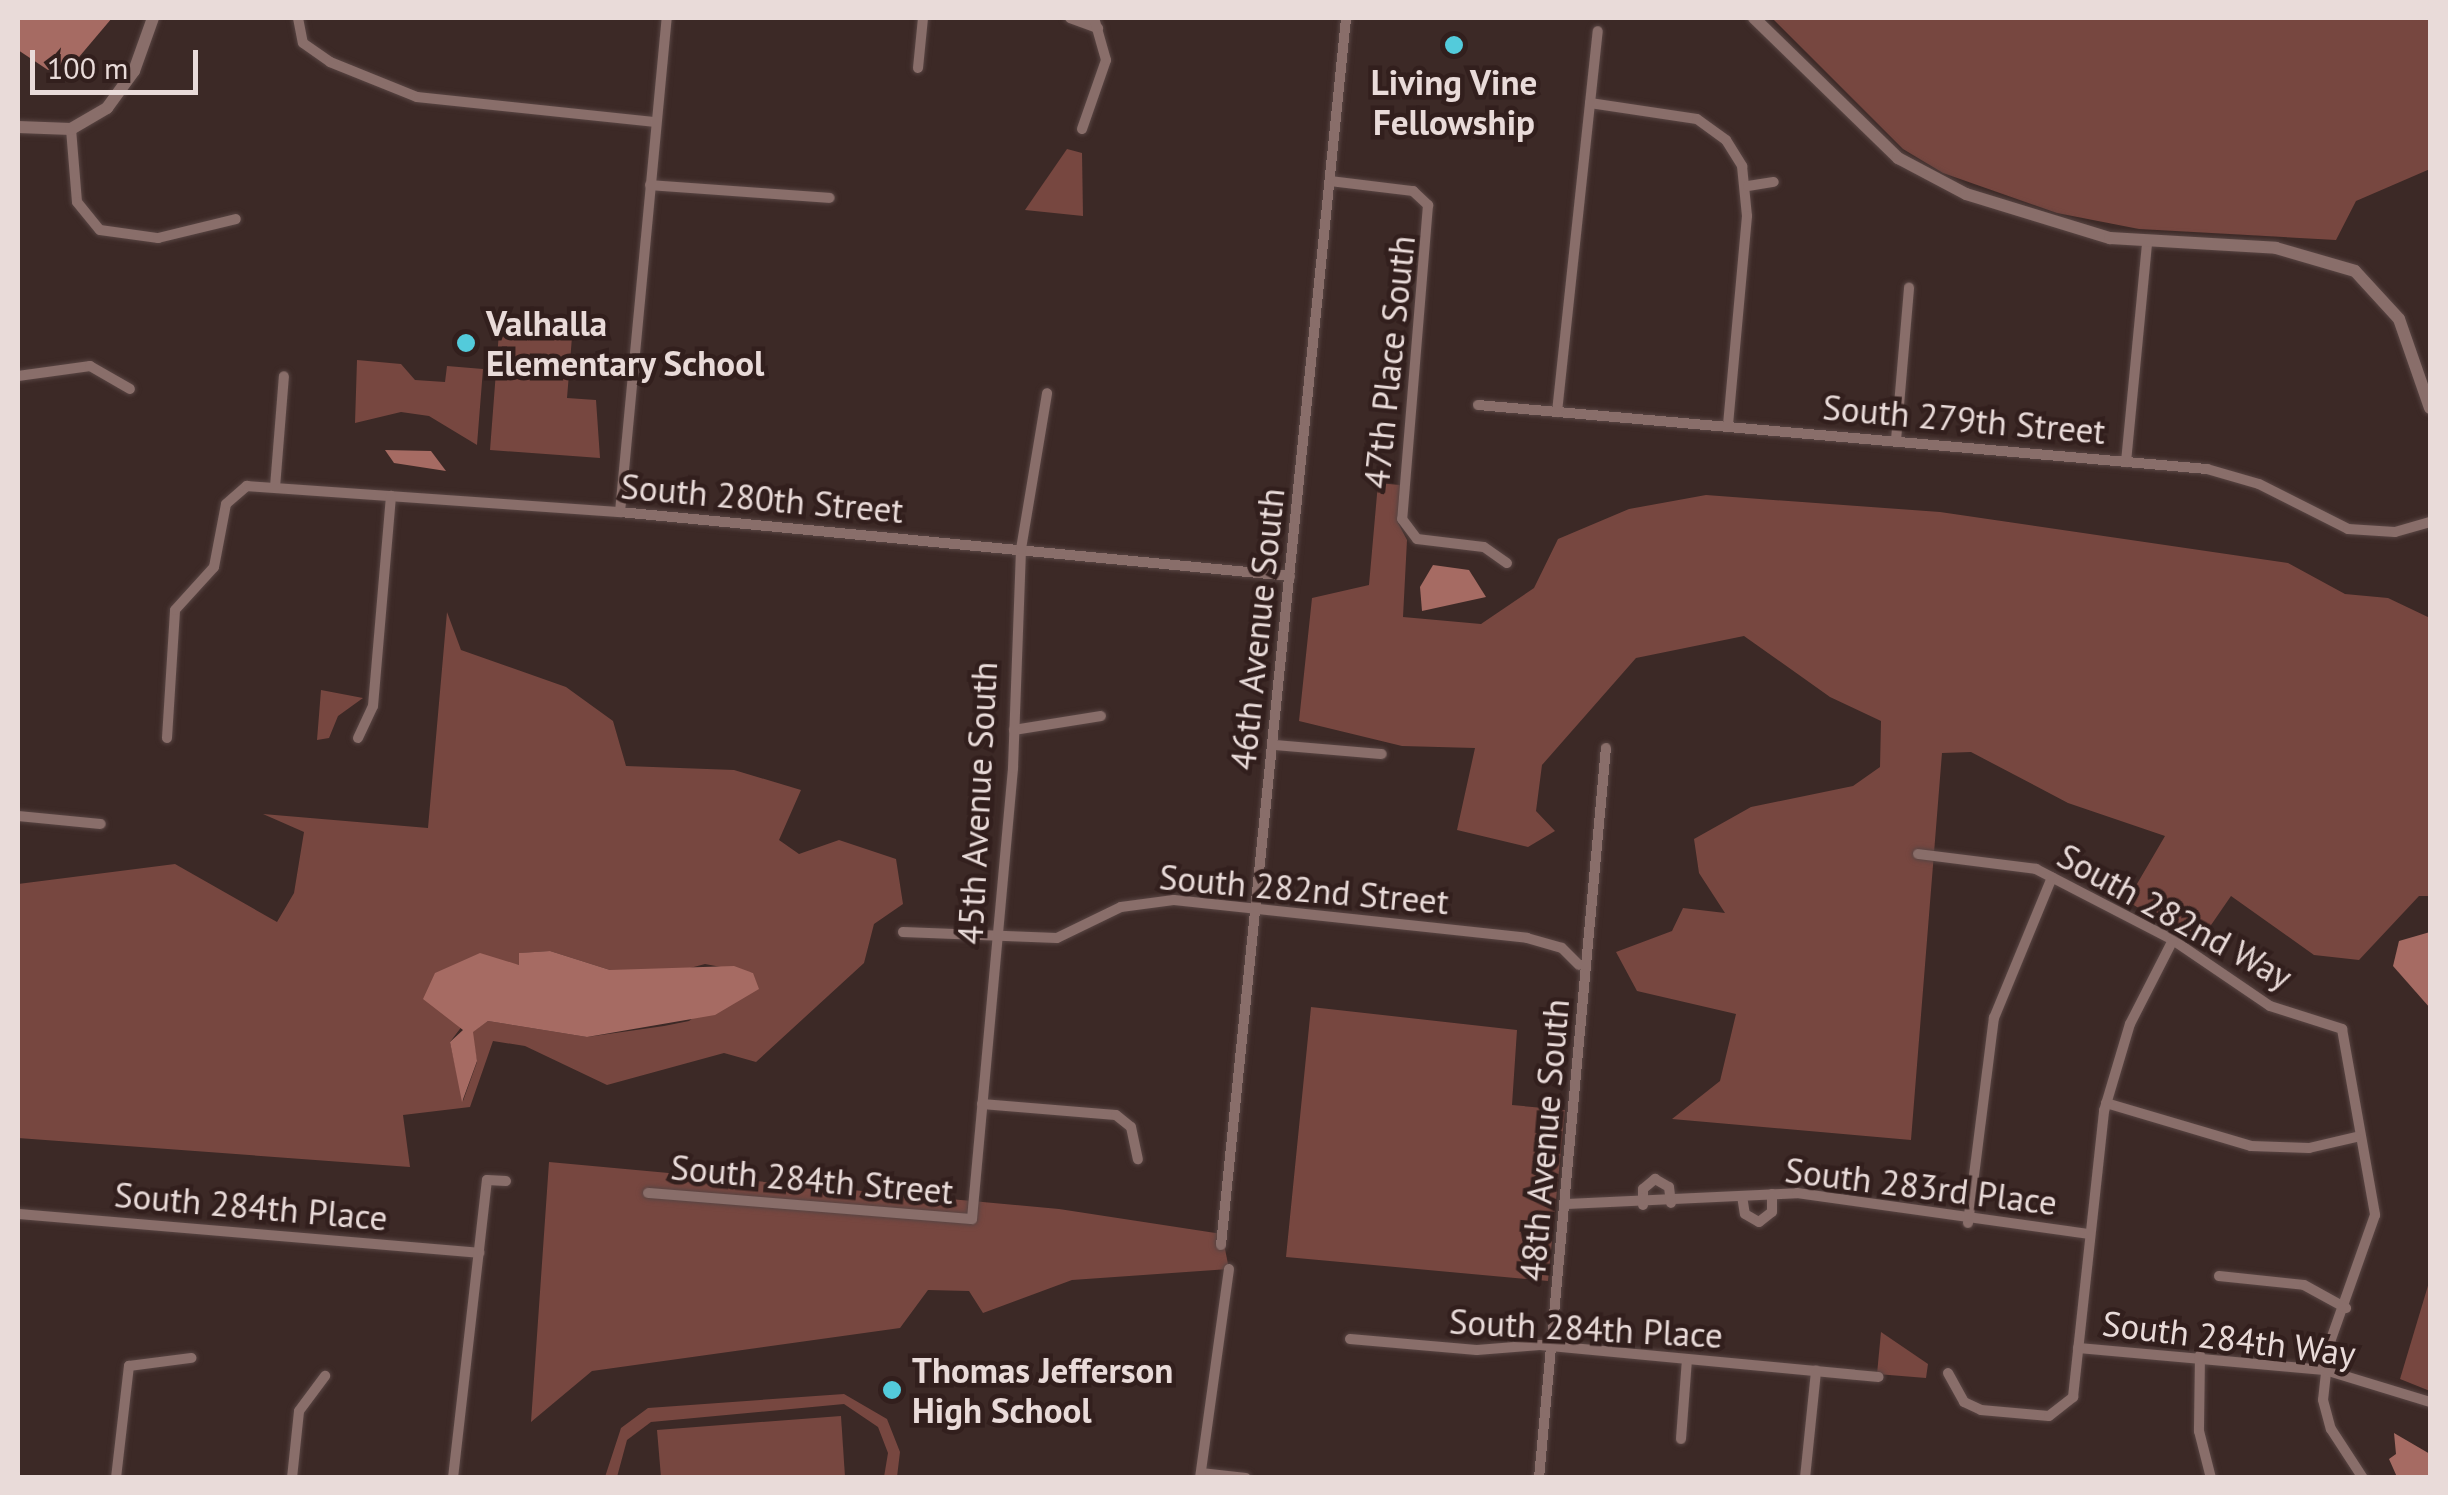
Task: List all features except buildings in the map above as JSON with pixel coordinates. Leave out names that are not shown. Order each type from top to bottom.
[{"type":"street","points":[[18,126],[71,130],[120,93],[153,18]]},
{"type":"street","points":[[298,18],[303,44],[330,62],[417,96],[656,122]]},
{"type":"street","points":[[620,512],[667,18]]},
{"type":"street","points":[[918,68],[922,18]]},
{"type":"street","points":[[1070,18],[1096,23],[1104,76],[1082,130]]},
{"type":"street","name":"46th Avenue South","points":[[1221,1245],[1346,18]]},
{"type":"street","points":[[1754,18],[1898,158],[1931,178],[2058,224],[2147,242],[2276,248],[2355,271],[2398,319],[2430,408]]},
{"type":"street","points":[[1557,412],[1598,30]]},
{"type":"street","points":[[1590,103],[1687,115],[1732,147],[1748,186],[1728,426]]},
{"type":"street","points":[[71,130],[76,202],[100,230],[158,238],[236,219]]},
{"type":"street","name":"47th Place South","points":[[1330,180],[1413,191],[1425,201],[1431,222],[1402,502],[1406,530],[1417,538],[1484,547],[1507,563]]},
{"type":"street","points":[[1748,186],[1774,182]]},
{"type":"street","points":[[650,185],[830,198]]},
{"type":"street","points":[[2126,462],[2147,242]]},
{"type":"street","points":[[1896,440],[1909,288]]},
{"type":"street","points":[[18,376],[90,366],[130,390]]},
{"type":"street","points":[[276,488],[284,376]]},
{"type":"street","name":"45th Avenue South","points":[[972,1219],[1014,730],[1020,549],[1048,393]]},
{"type":"street","name":"South 279th Street","points":[[1478,405],[1896,440],[2232,474],[2348,529],[2395,532],[2430,522]]},
{"type":"street","name":"South 280th Street","points":[[168,738],[174,610],[214,567],[230,497],[247,486],[620,512],[1290,576]]},
{"type":"street","points":[[358,738],[373,706],[392,496]]},
{"type":"street","points":[[1014,730],[1102,716]]},
{"type":"street","points":[[1274,745],[1382,754]]},
{"type":"street","name":"48th Avenue South","points":[[1539,1478],[1587,1006],[1580,966],[1606,748]]},
{"type":"street","points":[[18,816],[101,824]]},
{"type":"street","name":"South 282nd Way","points":[[1918,854],[1980,856],[2052,877],[2173,940],[2270,1006],[2342,1030],[2356,1137]]},
{"type":"street","points":[[1968,1222],[1994,1018],[2052,877]]},
{"type":"street","name":"South 282nd Street","points":[[903,932],[1056,938],[1140,902],[1257,907],[1527,938],[1562,948],[1580,966]]},
{"type":"street","points":[[1948,1373],[1964,1402],[1981,1410],[2049,1416],[2068,1404],[2106,1103],[2130,1024],[2173,940]]},
{"type":"street","points":[[2106,1103],[2251,1146],[2309,1148],[2356,1137],[2376,1215],[2325,1370],[2326,1416],[2363,1478]]},
{"type":"street","points":[[982,1104],[1116,1116],[1131,1127],[1138,1159]]},
{"type":"street","points":[[453,1478],[487,1180],[506,1181]]},
{"type":"street","points":[[1642,1205],[1643,1189],[1655,1180],[1669,1187],[1671,1203]]},
{"type":"street","name":"South 284th Street","points":[[648,1194],[972,1219]]},
{"type":"street","points":[[1742,1196],[1744,1214],[1759,1222],[1772,1212],[1772,1194]]},
{"type":"street","name":"South 283rd Place","points":[[1567,1204],[1642,1205],[1772,1194],[1968,1222],[2088,1234]]},
{"type":"street","name":"South 284th Place","points":[[18,1214],[479,1253]]},
{"type":"street","points":[[1229,1269],[1200,1476],[1246,1478]]},
{"type":"street","points":[[2219,1276],[2304,1285],[2346,1308]]},
{"type":"street","name":"South 284th Place","points":[[1350,1339],[1476,1350],[1552,1347],[1878,1377]]},
{"type":"street","name":"South 284th Way","points":[[2078,1348],[2325,1370],[2430,1402]]},
{"type":"street","points":[[2200,1356],[2199,1431],[2211,1478]]},
{"type":"street","points":[[116,1478],[129,1366],[191,1358]]},
{"type":"street","points":[[1681,1439],[1687,1360]]},
{"type":"street","points":[[1805,1478],[1816,1372]]},
{"type":"street","points":[[292,1478],[299,1410],[325,1376]]},
{"type":"shaded area","points":[[18,18],[112,18],[79,57],[48,70],[18,50]]},
{"type":"shaded area","points":[[1772,18],[2430,18],[2430,169],[2356,201],[2336,240],[2139,229],[2057,213],[1943,173],[1903,149]]},
{"type":"shaded area","points":[[1067,149],[1082,153],[1083,216],[1025,210]]},
{"type":"shaded area","points":[[500,319],[573,325],[567,398],[596,400],[600,458],[490,450]]},
{"type":"shaded area","points":[[357,360],[401,364],[415,380],[445,382],[447,366],[483,369],[477,445],[429,416],[401,412],[355,423]]},
{"type":"shaded area","points":[[385,450],[431,451],[446,471],[394,463]]},
{"type":"shaded area","points":[[1378,483],[1400,485],[1397,521],[1407,540],[1403,617],[1481,624],[1534,588],[1558,539],[1629,509],[1706,495],[1940,512],[2288,563],[2345,594],[2388,598],[2430,618],[2430,896],[2419,896],[2359,960],[2314,955],[2231,896],[2198,944],[2127,901],[2165,836],[2068,803],[1971,752],[1942,753],[1911,1140],[1672,1119],[1720,1081],[1736,1014],[1637,991],[1616,952],[1672,931],[1683,908],[1725,913],[1699,873],[1694,839],[1751,807],[1853,786],[1880,767],[1881,721],[1830,697],[1744,636],[1636,658],[1542,765],[1536,811],[1555,831],[1528,847],[1457,830],[1475,748],[1402,746],[1299,721],[1312,598],[1369,585]]},
{"type":"shaded area","points":[[1433,565],[1469,570],[1486,597],[1422,611],[1420,587]]},
{"type":"shaded area","points":[[447,612],[461,650],[566,687],[613,721],[626,766],[734,770],[801,790],[779,840],[799,854],[839,840],[896,859],[903,904],[874,924],[864,963],[756,1062],[724,1053],[607,1085],[525,1046],[493,1041],[470,1107],[403,1115],[410,1167],[18,1138],[18,884],[175,864],[277,922],[294,893],[304,832],[263,814],[428,828]],"holes":[[[550,951],[610,970],[675,972],[705,964],[753,973],[689,1021],[664,1026],[587,1037],[488,1021],[472,1032],[477,1062],[463,1101],[450,1042],[509,964],[519,965],[520,953]]]},
{"type":"shaded area","points":[[321,690],[363,698],[338,716],[329,738],[317,740]]},
{"type":"shaded area","points":[[2430,932],[2430,1008],[2393,966],[2399,941]]},
{"type":"shaded area","points":[[550,951],[610,970],[734,966],[753,973],[759,989],[715,1015],[587,1037],[488,1021],[473,1032],[477,1061],[462,1102],[450,1042],[463,1030],[423,999],[435,973],[480,953],[519,965],[519,953]]},
{"type":"shaded area","points":[[1311,1007],[1517,1030],[1512,1105],[1565,1110],[1548,1281],[1286,1257]]},
{"type":"shaded area","points":[[549,1162],[1059,1209],[1222,1234],[1229,1269],[1072,1280],[983,1313],[969,1291],[928,1290],[900,1328],[592,1371],[531,1422]]},
{"type":"shaded area","points":[[2430,1279],[2430,1391],[2400,1379]]},
{"type":"shaded area","points":[[1881,1332],[1928,1364],[1926,1378],[1877,1374]]},
{"type":"shaded area","points":[[844,1394],[887,1419],[900,1452],[897,1477],[884,1477],[888,1453],[878,1427],[844,1404],[651,1422],[627,1440],[617,1477],[605,1477],[621,1428],[648,1408]]},
{"type":"shaded area","points":[[841,1416],[845,1477],[661,1477],[657,1430]]},
{"type":"shaded area","points":[[2394,1433],[2430,1454],[2430,1477],[2397,1477],[2389,1459],[2396,1454]]},
{"type":"place","name":"Living Vine Fellowship","points":[[1454,45]]},
{"type":"place","name":"Valhalla Elementary School","points":[[466,343]]},
{"type":"place","name":"Thomas Jefferson High School","points":[[892,1390]]}]
